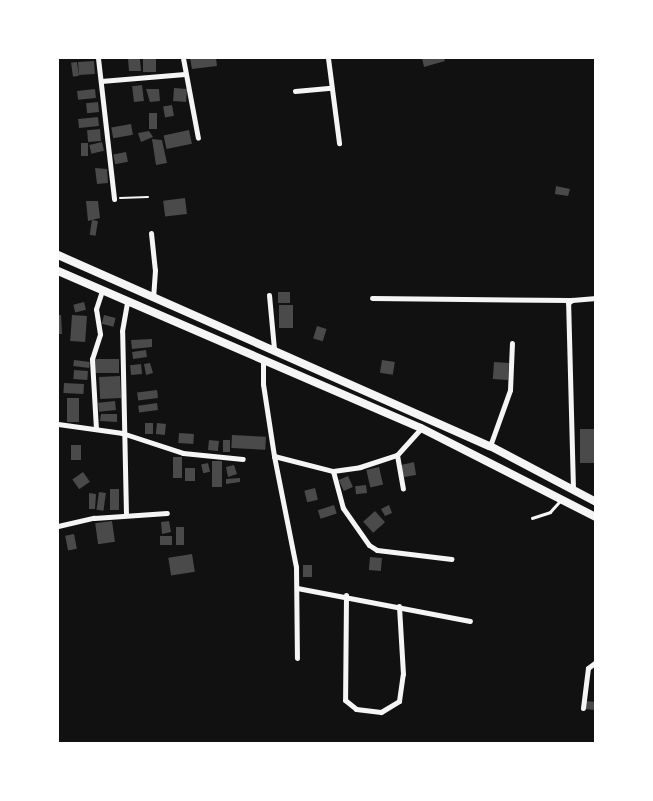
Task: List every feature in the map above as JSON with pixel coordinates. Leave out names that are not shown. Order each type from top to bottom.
[{"type":"main road","points":[[58,255],[490,446],[596,502]]},
{"type":"main road","points":[[58,271],[421,428],[596,517]]},
{"type":"main road","points":[[285,369],[290,356]]},
{"type":"street","points":[[98,58],[114,199]]},
{"type":"street","points":[[183,58],[198,138]]},
{"type":"street","points":[[328,58],[339,143]]},
{"type":"street","points":[[101,81],[185,74]]},
{"type":"street","points":[[295,91],[332,88]]},
{"type":"street","points":[[151,233],[155,270],[153,298]]},
{"type":"street","points":[[96,429],[92,359],[100,334],[96,309],[102,291]]},
{"type":"street","points":[[269,295],[274,349]]},
{"type":"street","points":[[372,298],[570,300],[596,298]]},
{"type":"street","points":[[570,300],[573,489]]},
{"type":"street","points":[[126,515],[122,433],[122,331],[127,302]]},
{"type":"street","points":[[490,446],[510,390],[512,343]]},
{"type":"street","points":[[263,360],[263,384],[274,456],[295,559],[297,658]]},
{"type":"street","points":[[58,424],[122,433],[170,450],[242,459]]},
{"type":"street","points":[[274,456],[333,471],[360,467],[397,455],[421,428]]},
{"type":"street","points":[[397,455],[403,488]]},
{"type":"street","points":[[333,471],[343,508],[369,545],[377,550],[451,559]]},
{"type":"street","points":[[58,526],[126,515],[167,513]]},
{"type":"street","points":[[297,588],[346,595],[470,621]]},
{"type":"street","points":[[346,595],[345,700],[356,709],[382,712],[398,701],[403,674],[399,606]]},
{"type":"street","points":[[583,708],[588,668],[596,662]]},
{"type":"lane","points":[[532,518],[550,512],[561,500]]},
{"type":"path","points":[[114,199],[148,198]]},
{"type":"building","points":[[143,58],[156,58],[156,72],[143,72]]},
{"type":"building","points":[[190,58],[216,58],[217,66],[192,69]]},
{"type":"building","points":[[422,58],[444,58],[445,61],[424,67]]},
{"type":"building","points":[[128,59],[140,59],[141,71],[129,71]]},
{"type":"building","points":[[94,61],[95,74],[79,75],[78,62]]},
{"type":"building","points":[[77,62],[79,76],[73,77],[71,63]]},
{"type":"building","points":[[142,85],[144,101],[134,102],[132,86]]},
{"type":"building","points":[[174,88],[187,89],[186,102],[173,101]]},
{"type":"building","points":[[95,89],[96,98],[78,100],[77,91]]},
{"type":"building","points":[[146,89],[159,89],[160,101],[150,102]]},
{"type":"building","points":[[98,102],[99,112],[87,113],[86,103]]},
{"type":"building","points":[[172,105],[174,116],[165,117],[163,107]]},
{"type":"building","points":[[149,113],[157,113],[157,129],[149,129]]},
{"type":"building","points":[[98,117],[99,126],[79,128],[78,119]]},
{"type":"building","points":[[131,124],[133,135],[113,138],[111,127]]},
{"type":"building","points":[[100,129],[101,141],[88,142],[87,130]]},
{"type":"building","points":[[189,130],[192,144],[166,149],[164,135]]},
{"type":"building","points":[[149,131],[153,137],[141,142],[138,133]]},
{"type":"building","points":[[152,139],[162,140],[167,163],[156,165]]},
{"type":"building","points":[[102,142],[104,151],[91,154],[89,145]]},
{"type":"building","points":[[81,143],[88,143],[88,156],[81,156]]},
{"type":"building","points":[[126,152],[128,162],[115,164],[113,154]]},
{"type":"building","points":[[95,168],[107,169],[108,183],[97,184]]},
{"type":"building","points":[[556,186],[570,189],[568,196],[555,194]]},
{"type":"building","points":[[185,198],[187,214],[165,217],[163,201]]},
{"type":"building","points":[[86,201],[98,201],[100,218],[88,221]]},
{"type":"building","points":[[92,220],[98,221],[96,236],[90,235]]},
{"type":"building","points":[[278,292],[290,292],[290,303],[278,303]]},
{"type":"building","points":[[84,302],[86,310],[75,312],[73,305]]},
{"type":"building","points":[[279,305],[293,305],[293,328],[279,328]]},
{"type":"building","points":[[58,315],[61,315],[62,334],[58,334]]},
{"type":"building","points":[[72,315],[87,316],[85,342],[70,341]]},
{"type":"building","points":[[104,315],[116,318],[113,327],[102,324]]},
{"type":"building","points":[[317,326],[327,329],[323,341],[313,338]]},
{"type":"building","points":[[152,339],[152,347],[132,349],[131,340]]},
{"type":"building","points":[[146,350],[147,357],[133,359],[132,352]]},
{"type":"building","points":[[94,359],[119,359],[119,373],[94,373]]},
{"type":"building","points":[[74,360],[90,362],[89,368],[73,366]]},
{"type":"building","points":[[382,360],[395,362],[393,375],[380,373]]},
{"type":"building","points":[[494,362],[509,363],[508,380],[493,379]]},
{"type":"building","points":[[150,363],[153,373],[146,375],[144,364]]},
{"type":"building","points":[[141,364],[142,374],[131,375],[130,365]]},
{"type":"building","points":[[74,370],[88,371],[87,380],[73,379]]},
{"type":"building","points":[[120,376],[121,398],[100,399],[99,377]]},
{"type":"building","points":[[64,383],[84,384],[83,394],[63,393]]},
{"type":"building","points":[[157,390],[158,398],[138,400],[137,392]]},
{"type":"building","points":[[67,398],[79,398],[79,422],[67,422]]},
{"type":"building","points":[[115,401],[116,410],[99,412],[98,403]]},
{"type":"building","points":[[157,403],[158,410],[139,413],[138,406]]},
{"type":"building","points":[[101,414],[117,414],[117,422],[100,421]]},
{"type":"building","points":[[145,423],[153,423],[153,434],[145,434]]},
{"type":"building","points":[[157,423],[166,424],[165,435],[156,434]]},
{"type":"building","points":[[580,429],[594,429],[594,463],[580,463]]},
{"type":"building","points":[[179,433],[194,434],[193,444],[178,443]]},
{"type":"building","points":[[232,435],[266,437],[265,450],[231,448]]},
{"type":"building","points":[[209,440],[219,441],[218,451],[208,450]]},
{"type":"building","points":[[223,440],[230,440],[230,452],[223,452]]},
{"type":"building","points":[[71,445],[81,445],[81,460],[71,460]]},
{"type":"building","points":[[173,457],[182,457],[182,478],[173,478]]},
{"type":"building","points":[[212,461],[222,461],[222,487],[212,487]]},
{"type":"building","points":[[414,462],[416,475],[404,477],[401,465]]},
{"type":"building","points":[[208,463],[210,472],[203,473],[201,465]]},
{"type":"building","points":[[234,465],[237,474],[228,477],[226,467]]},
{"type":"building","points":[[379,467],[383,485],[370,487],[366,470]]},
{"type":"building","points":[[185,468],[195,468],[195,481],[185,481]]},
{"type":"building","points":[[83,472],[90,482],[79,489],[72,479]]},
{"type":"building","points":[[348,476],[353,487],[344,491],[339,480]]},
{"type":"building","points":[[240,478],[240,482],[226,484],[226,479]]},
{"type":"building","points":[[366,485],[367,493],[356,494],[355,486]]},
{"type":"building","points":[[315,488],[318,500],[307,502],[304,491]]},
{"type":"building","points":[[110,489],[119,489],[119,510],[110,510]]},
{"type":"building","points":[[99,492],[106,493],[103,511],[96,510]]},
{"type":"building","points":[[89,493],[96,494],[95,509],[89,509]]},
{"type":"building","points":[[334,505],[337,514],[321,519],[318,510]]},
{"type":"building","points":[[389,505],[392,513],[385,516],[381,509]]},
{"type":"building","points":[[375,511],[385,522],[373,533],[363,522]]},
{"type":"building","points":[[112,521],[115,542],[98,544],[95,523]]},
{"type":"building","points":[[169,521],[171,532],[162,534],[161,522]]},
{"type":"building","points":[[176,527],[184,527],[184,545],[176,545]]},
{"type":"building","points":[[74,534],[77,549],[68,550],[65,536]]},
{"type":"building","points":[[160,536],[172,536],[172,545],[160,545]]},
{"type":"building","points":[[192,554],[195,572],[171,576],[168,558]]},
{"type":"building","points":[[370,557],[382,558],[381,571],[369,570]]},
{"type":"building","points":[[303,565],[312,565],[312,577],[303,577]]},
{"type":"building","points":[[586,701],[596,702],[595,710],[585,709]]}]
